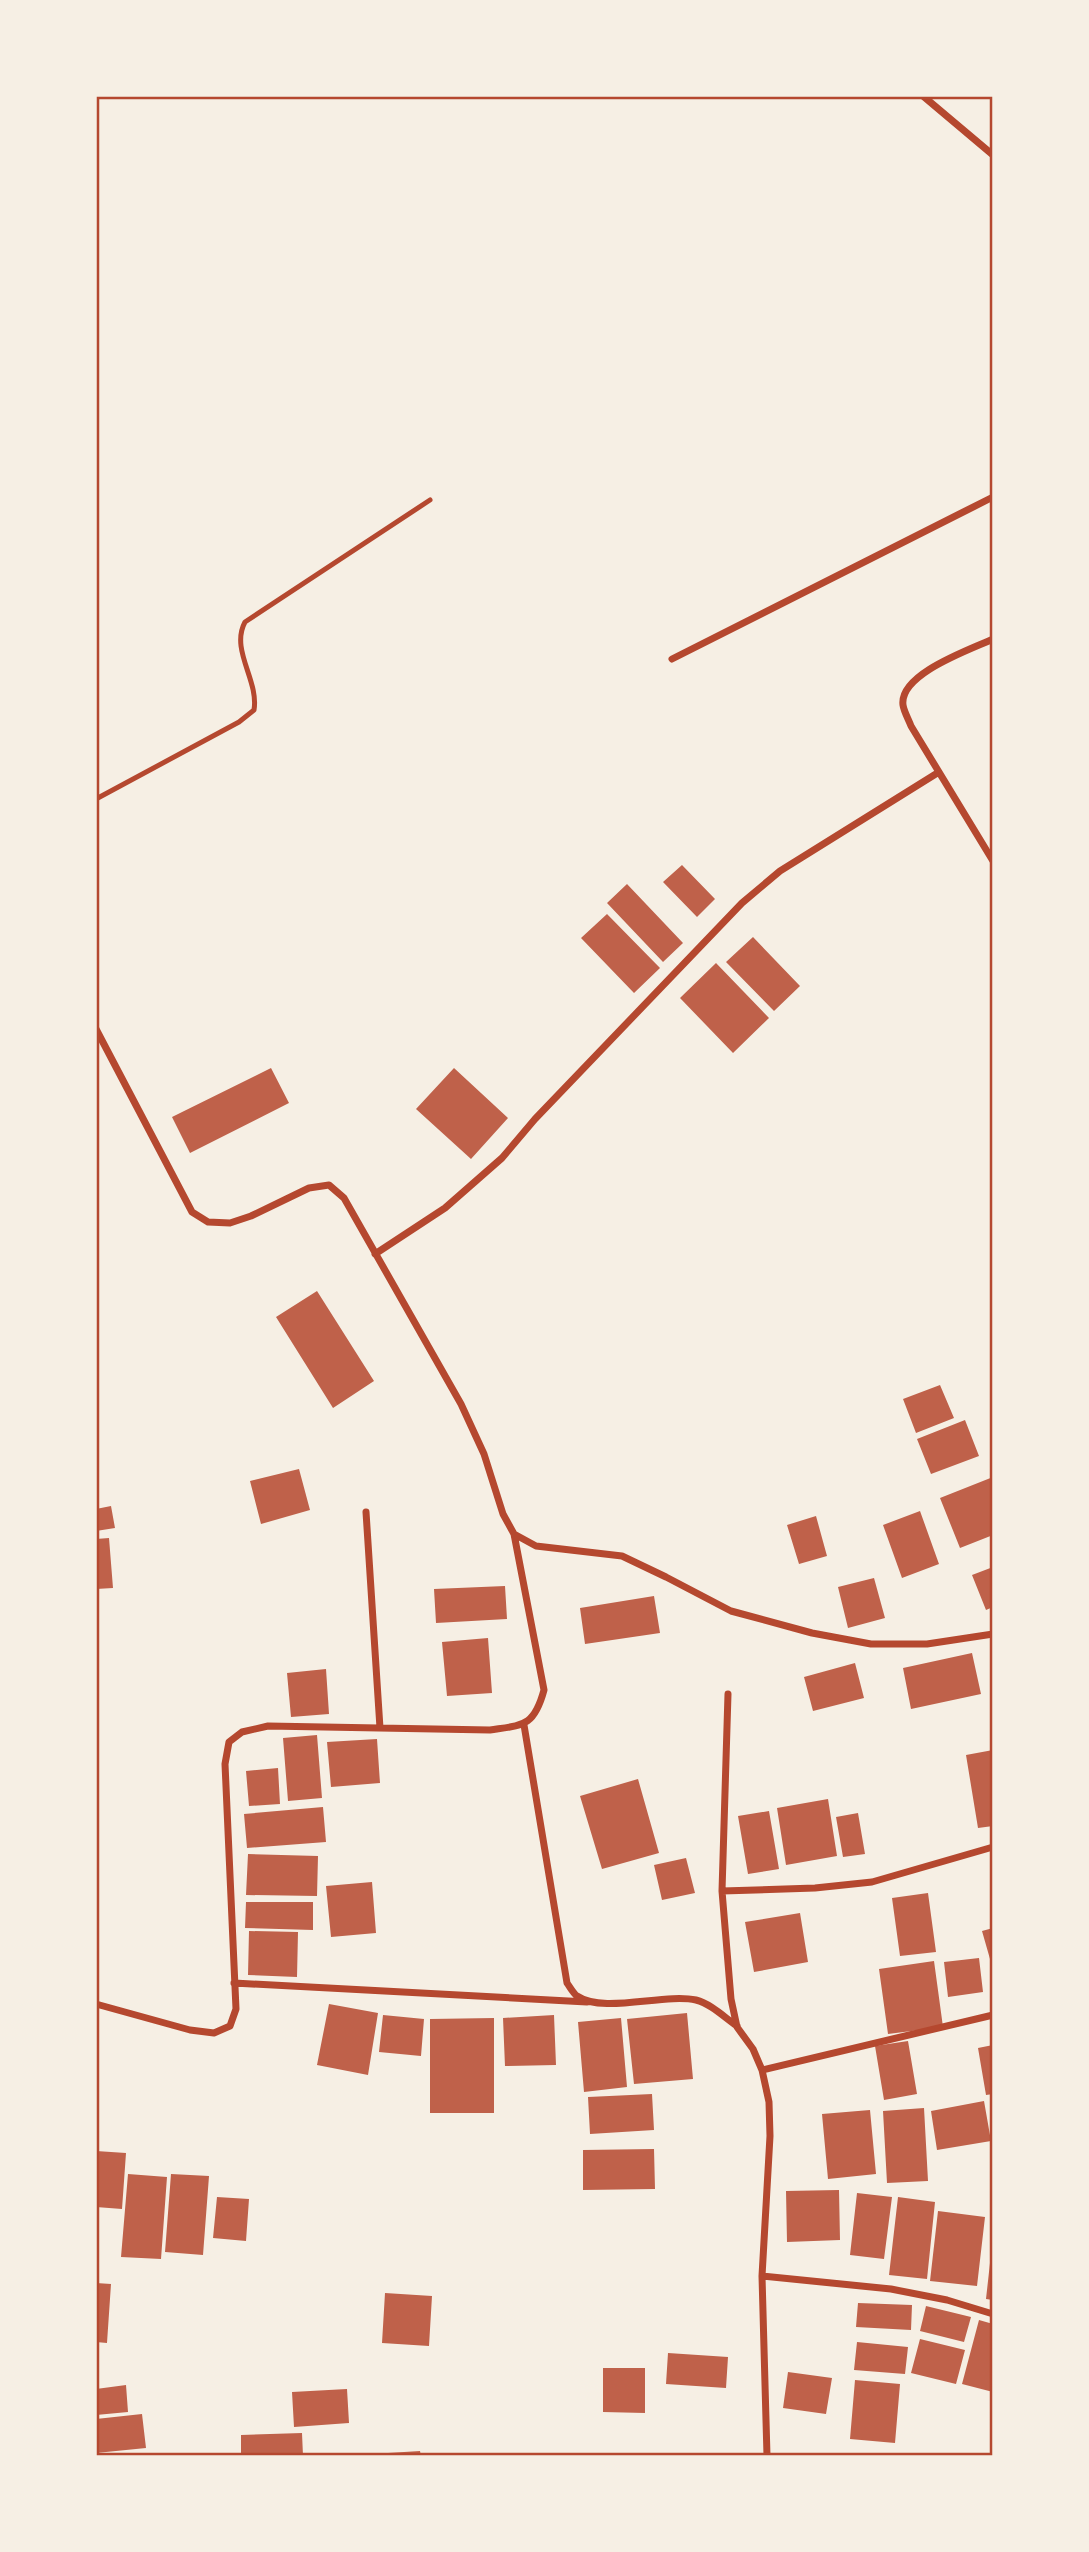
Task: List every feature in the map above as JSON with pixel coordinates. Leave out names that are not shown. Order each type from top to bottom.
[{"type":"street","points":[[923,96],[993,155]]},
{"type":"street","points":[[672,659],[993,497]]},
{"type":"street","points":[[993,639],[921,674],[908,686],[903,703],[911,726],[993,861]]},
{"type":"street","points":[[375,1254],[445,1208],[502,1158],[535,1119],[742,903],[780,871],[939,772]]},
{"type":"street","points":[[96,1029],[192,1212],[208,1222],[230,1223],[251,1216],[309,1188],[330,1185],[344,1198],[461,1404],[484,1454],[503,1514],[514,1534],[544,1690],[539,1709],[524,1725],[490,1730],[268,1726],[242,1732],[229,1742],[225,1764],[236,2009],[230,2026],[214,2033],[190,2030],[96,2004]]},
{"type":"street","points":[[366,1512],[380,1728]]},
{"type":"street","points":[[514,1534],[536,1546],[622,1556],[731,1611],[812,1633],[871,1644],[927,1644],[993,1634]]},
{"type":"street","points":[[728,1694],[722,1891],[731,1999],[737,2027]]},
{"type":"street","points":[[524,1725],[567,1983],[576,1996],[591,2002]]},
{"type":"street","points":[[722,1891],[815,1888],[872,1882],[993,1847]]},
{"type":"street","points":[[234,1983],[591,2002],[680,1999],[697,2001],[715,2009],[737,2027],[753,2049],[762,2070],[769,2102],[770,2136],[762,2276],[767,2456]]},
{"type":"street","points":[[762,2070],[993,2015]]},
{"type":"street","points":[[762,2276],[891,2289],[947,2300],[993,2314]]},
{"type":"lane","points":[[96,799],[239,722],[254,710],[256,696],[241,648],[240,632],[245,622],[430,500]]},
{"type":"building","points":[[682,865],[715,899],[697,917],[663,882]]},
{"type":"building","points":[[627,884],[683,943],[663,962],[607,903]]},
{"type":"building","points":[[607,914],[660,968],[634,993],[581,938]]},
{"type":"building","points":[[753,937],[800,986],[774,1011],[726,962]]},
{"type":"building","points":[[716,963],[769,1018],[733,1053],[680,998]]},
{"type":"building","points":[[271,1068],[289,1103],[190,1153],[172,1117]]},
{"type":"building","points":[[454,1068],[508,1118],[471,1159],[416,1109]]},
{"type":"building","points":[[317,1291],[374,1381],[333,1408],[276,1317]]},
{"type":"building","points":[[940,1385],[954,1418],[916,1433],[903,1399]]},
{"type":"building","points":[[965,1420],[979,1456],[931,1474],[917,1439]]},
{"type":"building","points":[[299,1469],[310,1510],[261,1524],[250,1481]]},
{"type":"building","points":[[993,1477],[993,1535],[960,1548],[940,1498]]},
{"type":"building","points":[[111,1506],[115,1528],[96,1531],[96,1509]]},
{"type":"building","points":[[920,1511],[939,1564],[902,1578],[883,1525]]},
{"type":"building","points":[[816,1516],[827,1556],[799,1564],[787,1525]]},
{"type":"building","points":[[109,1538],[113,1588],[96,1589],[96,1539]]},
{"type":"building","points":[[993,1567],[993,1607],[986,1610],[972,1575]]},
{"type":"building","points":[[874,1578],[885,1618],[848,1628],[838,1587]]},
{"type":"building","points":[[505,1586],[507,1619],[436,1623],[434,1589]]},
{"type":"building","points":[[654,1596],[660,1633],[585,1644],[580,1608]]},
{"type":"building","points":[[488,1638],[492,1693],[447,1696],[442,1642]]},
{"type":"building","points":[[972,1653],[981,1694],[911,1709],[903,1668]]},
{"type":"building","points":[[855,1663],[864,1698],[813,1711],[804,1677]]},
{"type":"building","points":[[326,1669],[329,1714],[291,1717],[287,1673]]},
{"type":"building","points":[[317,1735],[322,1798],[288,1801],[283,1738]]},
{"type":"building","points":[[377,1739],[380,1783],[331,1787],[327,1742]]},
{"type":"building","points":[[993,1750],[993,1826],[978,1828],[966,1755]]},
{"type":"building","points":[[278,1768],[280,1804],[249,1806],[246,1771]]},
{"type":"building","points":[[638,1779],[659,1853],[602,1869],[580,1796]]},
{"type":"building","points":[[828,1799],[837,1856],[786,1865],[777,1808]]},
{"type":"building","points":[[323,1807],[326,1842],[247,1848],[244,1814]]},
{"type":"building","points":[[769,1811],[779,1869],[748,1874],[738,1816]]},
{"type":"building","points":[[858,1813],[865,1854],[843,1857],[836,1817]]},
{"type":"building","points":[[248,1854],[318,1856],[317,1896],[246,1895]]},
{"type":"building","points":[[686,1858],[695,1893],[662,1900],[654,1865]]},
{"type":"building","points":[[372,1882],[376,1933],[331,1937],[326,1886]]},
{"type":"building","points":[[928,1893],[936,1952],[900,1956],[892,1898]]},
{"type":"building","points":[[246,1902],[313,1902],[313,1930],[245,1928]]},
{"type":"building","points":[[800,1913],[808,1962],[754,1972],[745,1922]]},
{"type":"building","points":[[993,1928],[993,1966],[992,1966],[982,1931]]},
{"type":"building","points":[[249,1931],[298,1932],[297,1977],[248,1975]]},
{"type":"building","points":[[979,1958],[983,1992],[948,1997],[944,1962]]},
{"type":"building","points":[[934,1961],[943,2027],[888,2034],[879,1969]]},
{"type":"building","points":[[329,2004],[378,2013],[368,2075],[317,2065]]},
{"type":"building","points":[[687,2013],[693,2079],[634,2084],[627,2019]]},
{"type":"building","points":[[383,2015],[424,2019],[421,2056],[379,2052]]},
{"type":"building","points":[[554,2015],[556,2065],[505,2066],[503,2018]]},
{"type":"building","points":[[494,2018],[494,2113],[430,2113],[430,2019]]},
{"type":"building","points":[[621,2018],[627,2087],[584,2092],[578,2022]]},
{"type":"building","points":[[908,2041],[917,2094],[884,2100],[875,2046]]},
{"type":"building","points":[[993,2045],[993,2094],[986,2095],[978,2048]]},
{"type":"building","points":[[652,2094],[654,2130],[590,2134],[588,2097]]},
{"type":"building","points":[[984,2101],[991,2141],[937,2150],[931,2111]]},
{"type":"building","points":[[924,2108],[928,2181],[887,2183],[883,2111]]},
{"type":"building","points":[[870,2110],[876,2174],[828,2179],[822,2114]]},
{"type":"building","points":[[654,2149],[655,2189],[583,2190],[583,2150]]},
{"type":"building","points":[[96,2151],[126,2153],[122,2209],[96,2207]]},
{"type":"building","points":[[128,2174],[167,2177],[161,2259],[121,2257]]},
{"type":"building","points":[[171,2174],[209,2176],[203,2255],[165,2252]]},
{"type":"building","points":[[839,2190],[840,2240],[787,2242],[786,2191]]},
{"type":"building","points":[[857,2193],[892,2197],[884,2259],[850,2255]]},
{"type":"building","points":[[217,2197],[249,2199],[246,2241],[213,2238]]},
{"type":"building","points":[[898,2197],[935,2202],[927,2279],[889,2275]]},
{"type":"building","points":[[938,2211],[985,2217],[977,2286],[930,2281]]},
{"type":"building","points":[[993,2254],[993,2300],[986,2299]]},
{"type":"building","points":[[96,2283],[111,2284],[107,2343],[96,2342]]},
{"type":"building","points":[[385,2293],[432,2296],[429,2346],[382,2343]]},
{"type":"building","points":[[858,2303],[912,2305],[911,2330],[856,2327]]},
{"type":"building","points":[[926,2306],[971,2317],[964,2342],[920,2331]]},
{"type":"building","points":[[979,2320],[993,2324],[993,2392],[962,2384]]},
{"type":"building","points":[[920,2339],[965,2350],[956,2384],[911,2373]]},
{"type":"building","points":[[857,2342],[908,2347],[905,2374],[854,2370]]},
{"type":"building","points":[[668,2353],[728,2357],[726,2388],[666,2384]]},
{"type":"building","points":[[603,2368],[645,2368],[645,2413],[603,2412]]},
{"type":"building","points":[[788,2372],[832,2378],[826,2414],[783,2408]]},
{"type":"building","points":[[855,2380],[900,2384],[895,2443],[850,2439]]},
{"type":"building","points":[[126,2385],[128,2412],[96,2415],[96,2389]]},
{"type":"building","points":[[347,2389],[349,2423],[294,2427],[292,2392]]},
{"type":"building","points":[[142,2414],[146,2448],[96,2453],[96,2419]]},
{"type":"building","points":[[302,2433],[303,2456],[241,2456],[241,2435]]},
{"type":"building","points":[[420,2451],[421,2456],[372,2456],[372,2454]]}]
